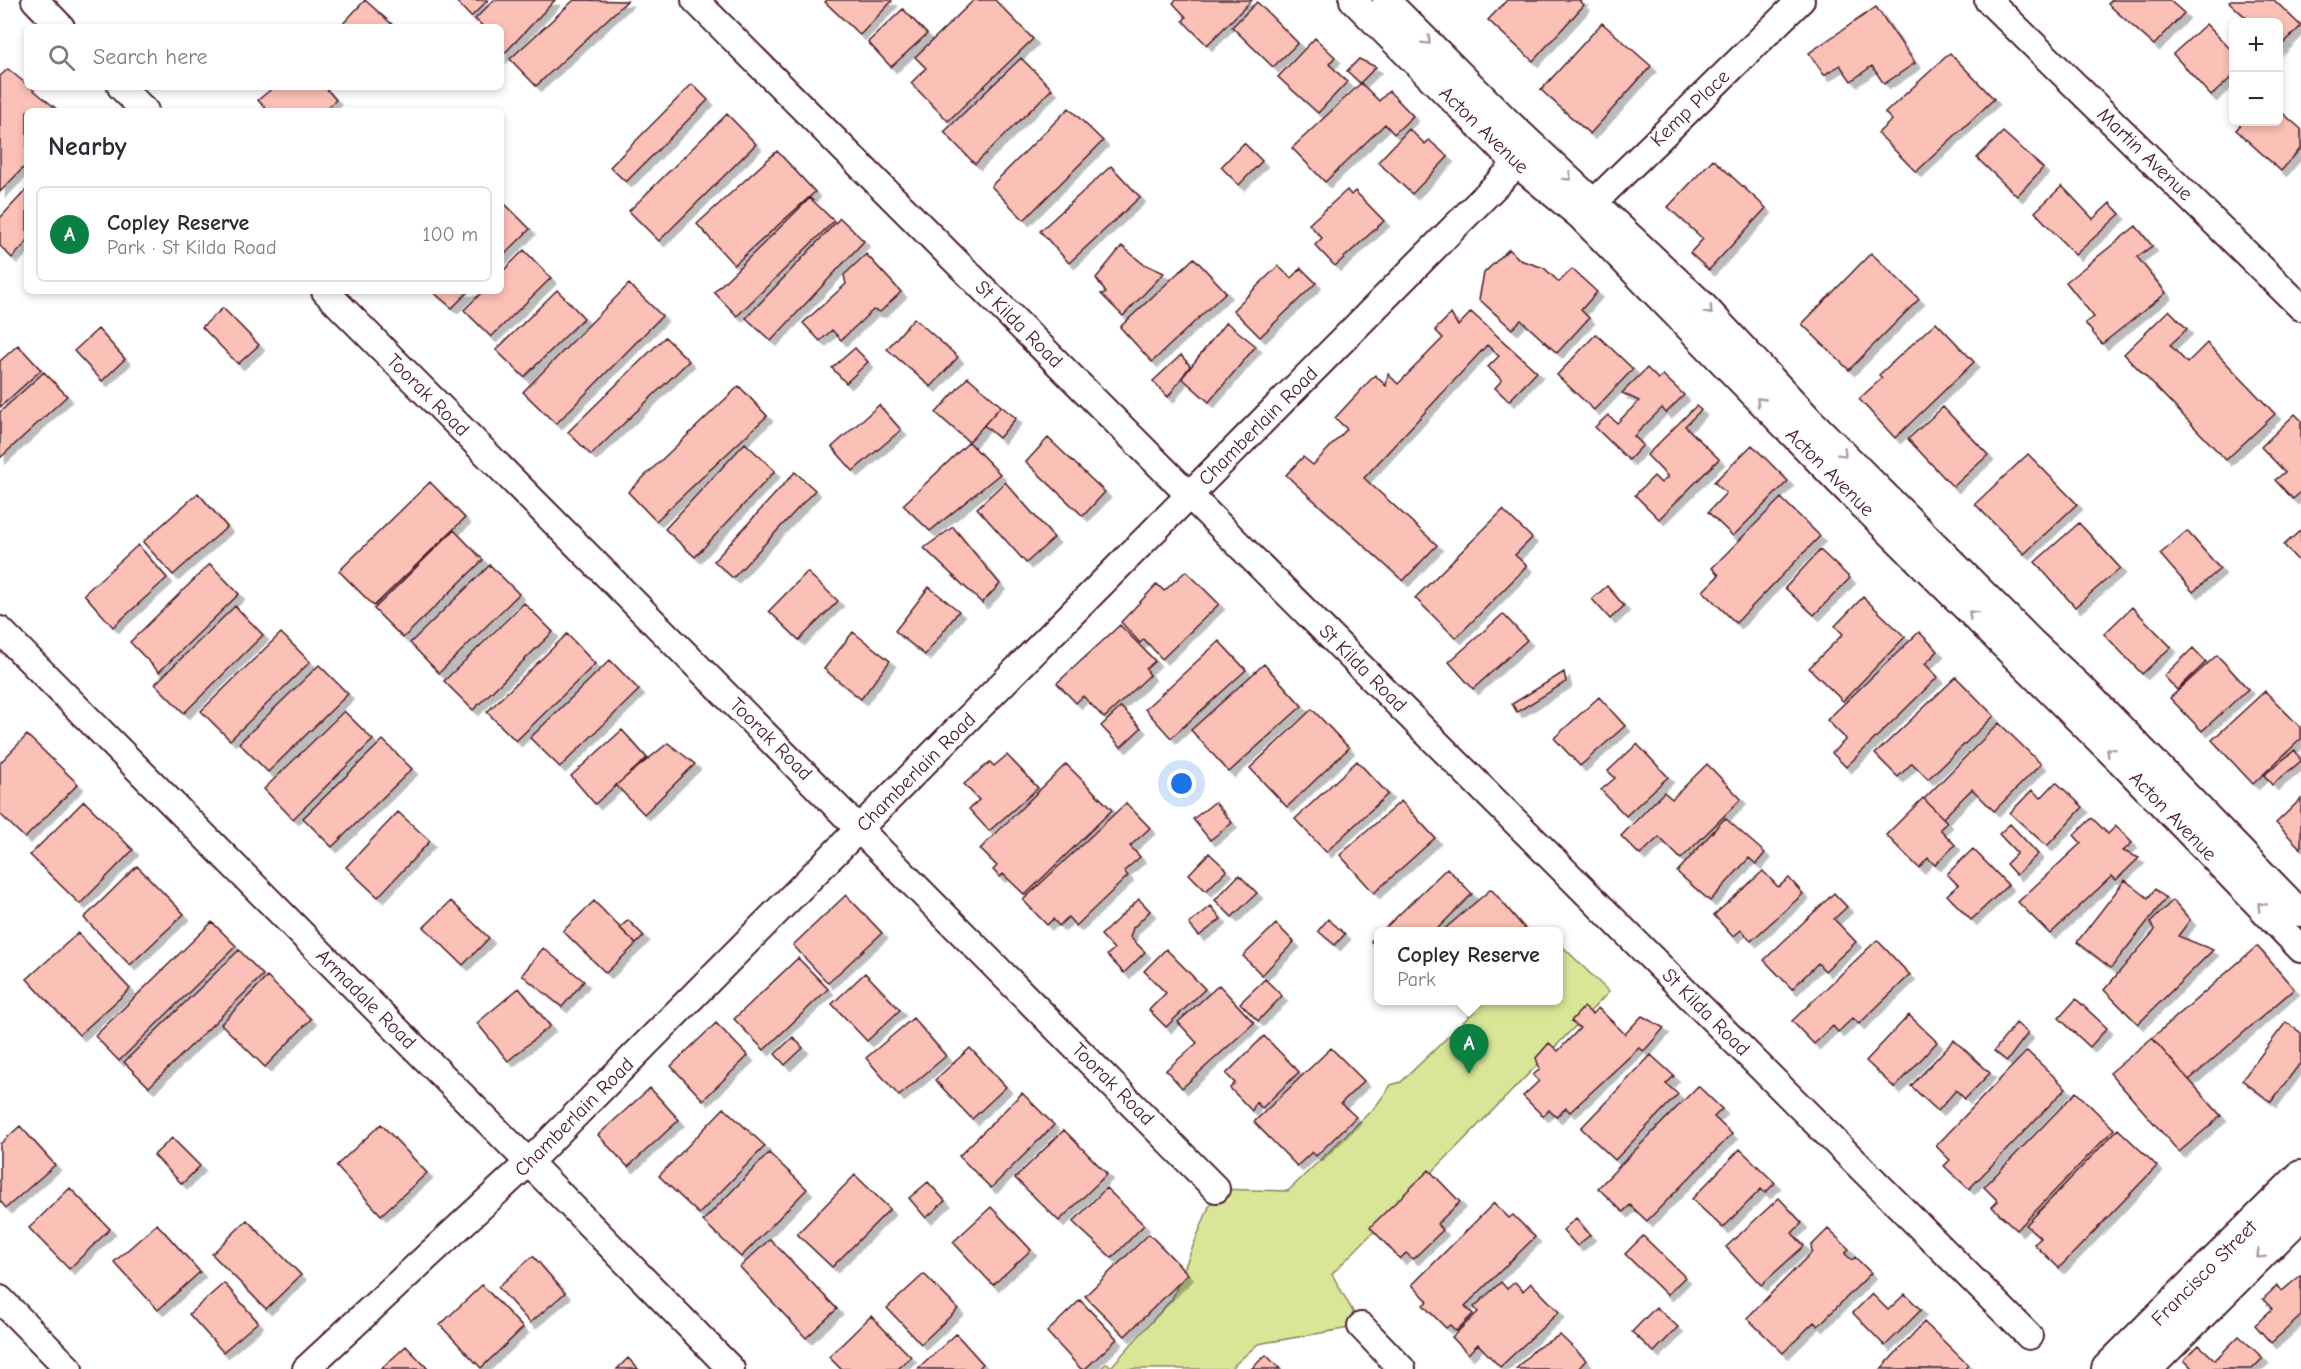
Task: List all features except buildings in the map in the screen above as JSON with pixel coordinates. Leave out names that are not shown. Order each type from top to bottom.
[{"type":"street","points":[[34,0],[59,24]]},
{"type":"street","name":"St Kilda Road","points":[[695,0],[2029,1336]]},
{"type":"street","name":"Acton Avenue","points":[[1353,0],[1517,164],[1587,209],[1702,304],[1812,422],[2032,642],[2097,703],[2301,913]]},
{"type":"street","name":"Acton Avenue","points":[[1386,0],[1508,122],[1840,483],[2124,765],[2301,949]]},
{"type":"street","name":"Kemp Place","points":[[1587,209],[1801,0]]},
{"type":"street","name":"Martin Avenue","points":[[1988,0],[2301,307]]},
{"type":"street","points":[[124,90],[142,108]]},
{"type":"street","name":"Chamberlain Road","points":[[306,1369],[529,1162],[1517,164]]},
{"type":"street","name":"Toorak Road","points":[[328,294],[1216,1189]]},
{"type":"street","name":"Armadale Road","points":[[0,630],[529,1162],[730,1369]]},
{"type":"street","name":"Francisco Street","points":[[2108,1369],[2301,1177]]},
{"type":"street","name":"Francisco Street","points":[[2145,1369],[2301,1213]]},
{"type":"street","points":[[0,1299],[69,1369]]},
{"type":"street","points":[[1361,1326],[1402,1369]]},
{"type":"green space","points":[[1563,947],[1609,992],[1332,1274],[1361,1326],[1258,1344],[1230,1369],[1100,1369],[1107,1363],[1111,1367],[1172,1299],[1216,1189],[1288,1191],[1376,1106],[1391,1085],[1401,1082],[1481,1005],[1563,1005]]},
{"type":"place","name":"Copley Reserve","points":[[1469,1074]]}]
